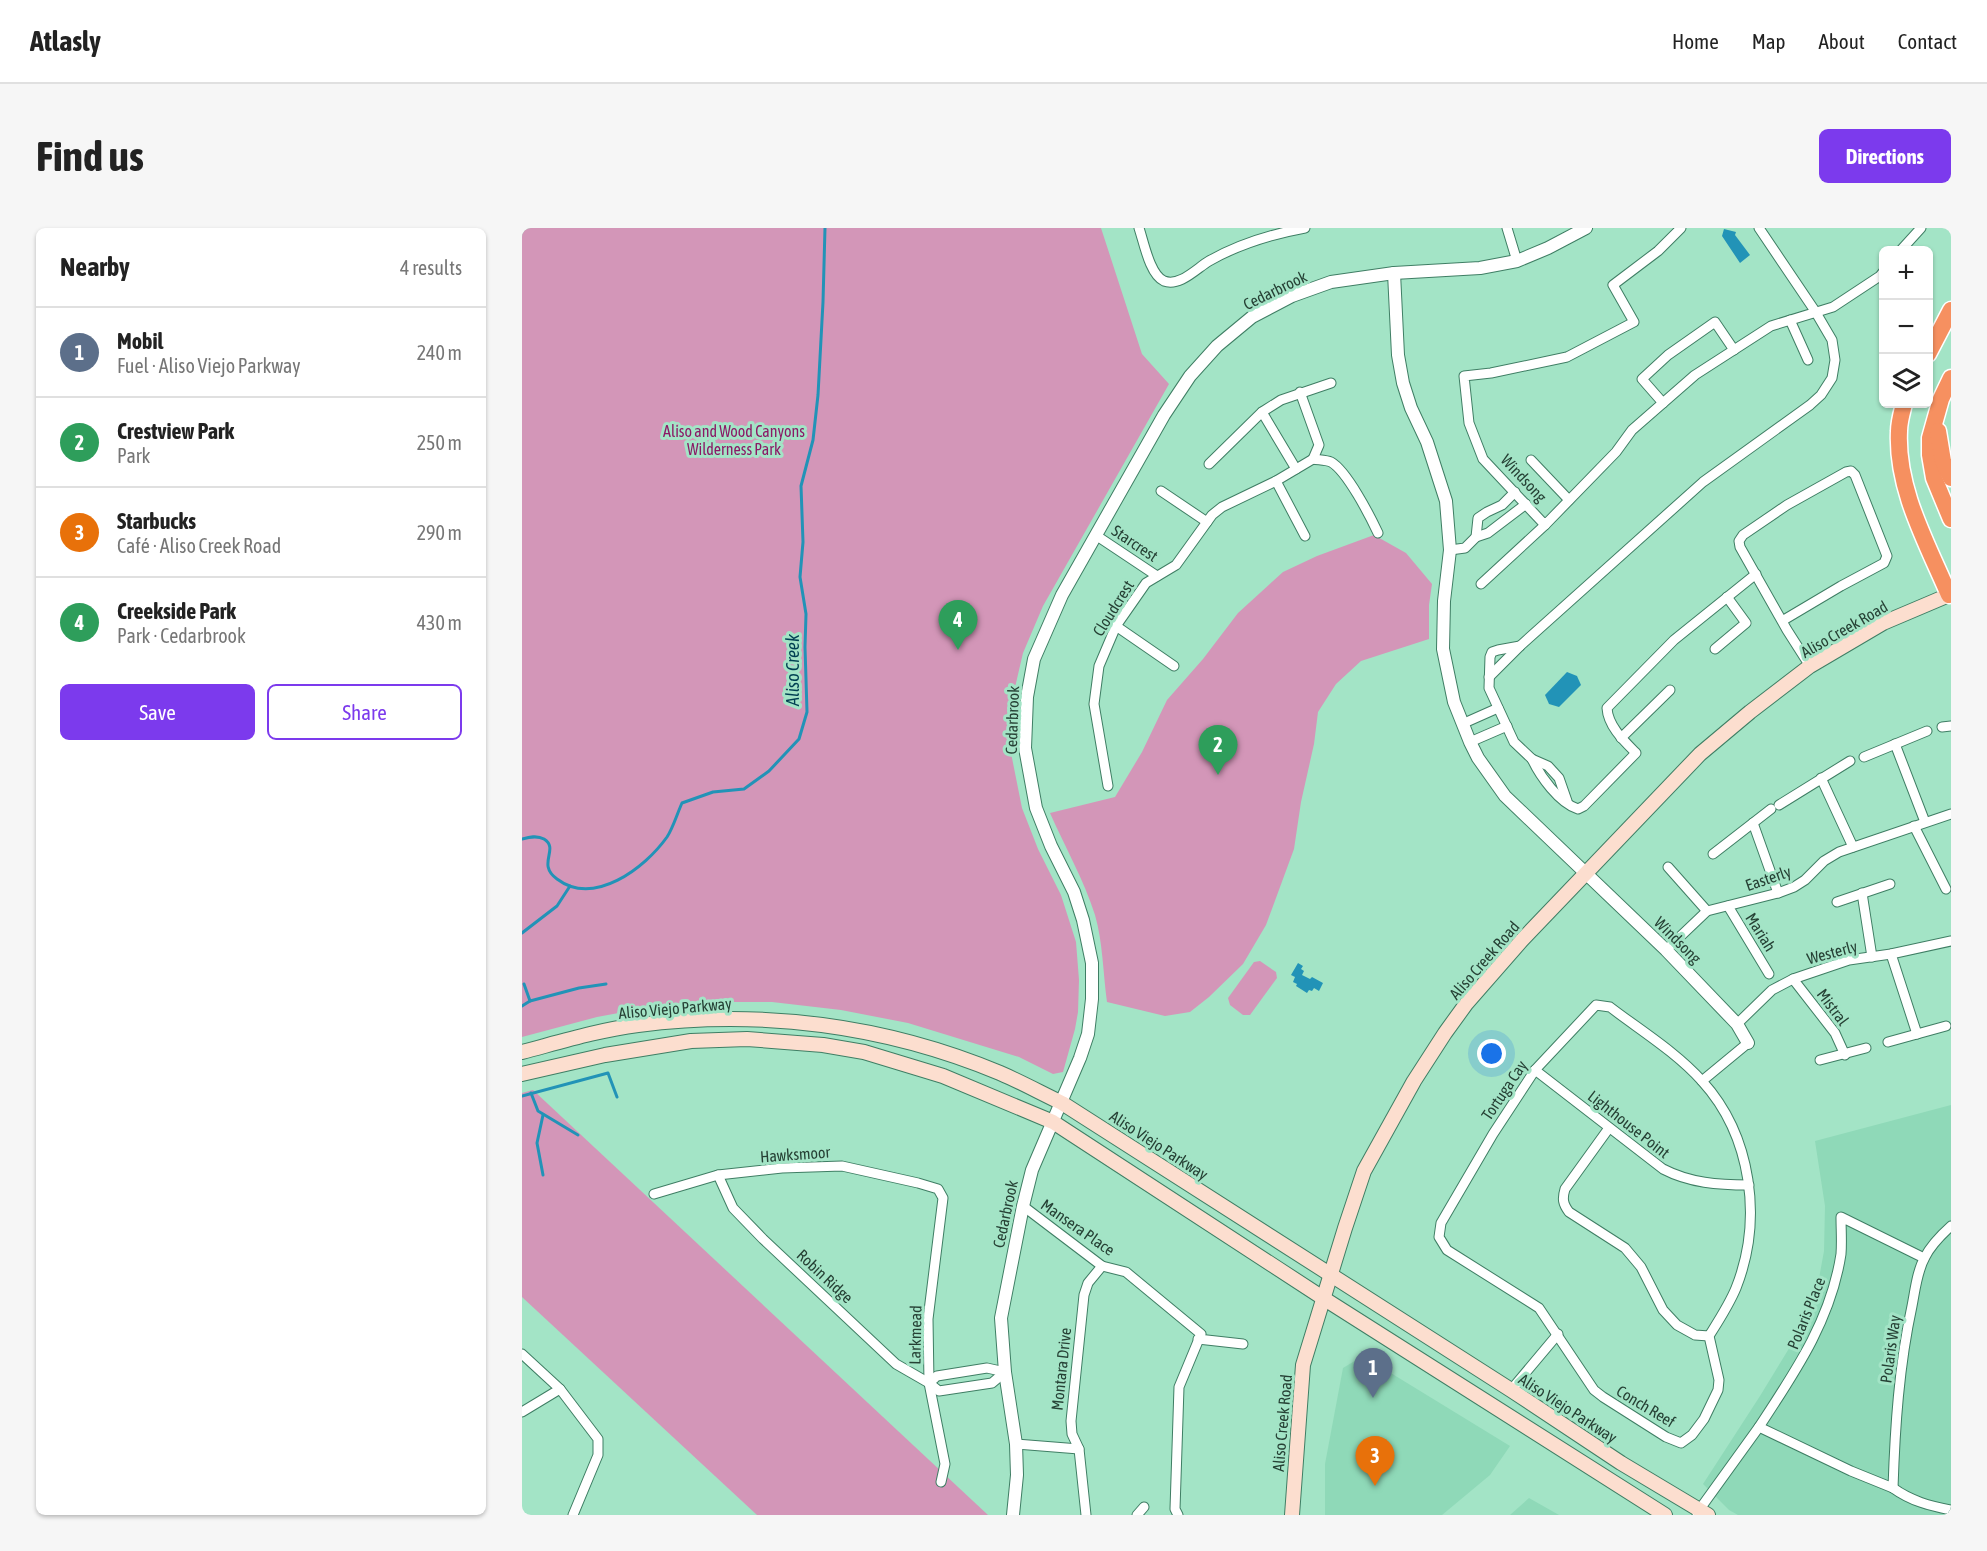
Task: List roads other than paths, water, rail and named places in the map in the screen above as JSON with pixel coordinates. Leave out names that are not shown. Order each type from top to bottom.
[{"type":"highway","points":[[1933,346],[1951,310]]},
{"type":"highway","points":[[1951,378],[1941,399],[1930,438],[1934,478],[1951,519]]},
{"type":"highway","points":[[1903,408],[1899,428],[1899,453],[1907,495],[1949,595]]},
{"type":"highway","points":[[1936,418],[1943,461],[1951,478]]},
{"type":"main road","name":"Aliso Creek Road","points":[[1292,1515],[1303,1365],[1323,1298],[1364,1171],[1420,1071],[1445,1033],[1522,940],[1700,754],[1810,666],[1883,623],[1949,595]]},
{"type":"main road","name":"Aliso Viejo Parkway","points":[[522,1052],[574,1038],[635,1026],[684,1020],[738,1018],[844,1027],[890,1037],[1000,1073],[1062,1103],[1701,1513]]},
{"type":"main road","name":"Aliso Viejo Parkway","points":[[522,1074],[605,1055],[691,1041],[747,1039],[823,1045],[864,1052],[943,1076],[1053,1122],[1323,1298],[1665,1515]]},
{"type":"main road","points":[[1467,1388],[1485,1384],[1550,1426],[1560,1422]]},
{"type":"street","points":[[1139,228],[1157,276],[1171,282],[1181,279],[1210,261],[1247,243],[1281,232],[1305,228]]},
{"type":"street","points":[[1508,228],[1517,261]]},
{"type":"street","name":"Cedarbrook","points":[[1013,1515],[1017,1475],[1016,1444],[1005,1372],[1001,1318],[1032,1170],[1072,1079],[1088,1034],[1092,999],[1092,963],[1083,920],[1074,892],[1051,846],[1036,808],[1025,748],[1027,698],[1034,659],[1062,595],[1164,415],[1190,376],[1217,346],[1252,317],[1292,296],[1331,282],[1394,273],[1480,268],[1517,261],[1586,228]]},
{"type":"street","name":"Windsong","points":[[1681,228],[1658,251],[1613,285],[1634,322],[1567,357],[1491,373],[1464,376],[1469,423],[1483,459],[1545,525],[1616,452],[1632,430],[1695,375],[1772,326],[1833,307],[1879,277]]},
{"type":"street","points":[[1489,677],[1520,646],[1703,482],[1810,405],[1821,395],[1832,378],[1835,360],[1832,340],[1759,228]]},
{"type":"street","points":[[1905,246],[1921,228]]},
{"type":"street","name":"Windsong","points":[[1394,273],[1398,355],[1403,383],[1446,501],[1450,550],[1444,600],[1443,649],[1448,680],[1470,742],[1478,758],[1505,796],[1666,950],[1737,1024],[1748,1042]]},
{"type":"street","points":[[1790,320],[1809,360]]},
{"type":"street","points":[[1663,403],[1642,379],[1668,355],[1715,322],[1734,350]]},
{"type":"street","points":[[1209,464],[1262,412],[1300,392],[1331,383]]},
{"type":"street","points":[[1300,392],[1319,444],[1313,459],[1330,461],[1337,467],[1361,500],[1378,533]]},
{"type":"street","points":[[1262,412],[1296,469]]},
{"type":"street","name":"Cloudcrest","points":[[1108,786],[1094,704],[1099,666],[1116,626],[1146,583],[1176,565],[1212,515],[1222,507],[1276,481],[1313,459]]},
{"type":"street","points":[[1531,460],[1569,500]]},
{"type":"street","points":[[1782,621],[1887,560],[1855,475],[1851,471],[1787,505],[1743,535],[1739,541],[1740,547],[1782,621],[1810,666]]},
{"type":"street","points":[[1276,481],[1305,536]]},
{"type":"street","points":[[1161,491],[1207,522]]},
{"type":"street","points":[[1476,537],[1478,518],[1502,505],[1515,492]]},
{"type":"street","points":[[1450,550],[1465,548],[1476,537],[1488,532],[1526,504]]},
{"type":"street","points":[[1480,584],[1545,525]]},
{"type":"street","name":"Starcrest","points":[[1097,536],[1157,576]]},
{"type":"street","points":[[1520,646],[1492,652],[1489,688],[1514,741],[1532,759],[1548,766],[1559,778],[1568,803],[1578,809],[1584,806],[1636,753],[1621,738],[1607,716],[1607,708],[1674,640],[1756,574]]},
{"type":"street","points":[[1715,649],[1746,623],[1727,597]]},
{"type":"street","points":[[1116,626],[1174,666]]},
{"type":"street","points":[[1621,738],[1670,690]]},
{"type":"street","points":[[1462,724],[1498,708]]},
{"type":"street","points":[[1470,742],[1507,726]]},
{"type":"street","points":[[1864,757],[1927,731]]},
{"type":"street","points":[[1895,744],[1925,822]]},
{"type":"street","points":[[1713,854],[1775,807],[1850,761]]},
{"type":"street","points":[[1821,778],[1853,847]]},
{"type":"street","name":"Easterly","points":[[1707,911],[1778,893],[1804,880],[1824,861],[1853,847],[1951,814]]},
{"type":"street","points":[[1753,823],[1778,893]]},
{"type":"street","points":[[1914,826],[1946,890]]},
{"type":"street","points":[[1666,950],[1707,911],[1668,867]]},
{"type":"street","points":[[1837,902],[1890,884]]},
{"type":"street","points":[[1862,893],[1872,957]]},
{"type":"street","name":"Mariah","points":[[1728,906],[1769,974]]},
{"type":"street","name":"Westerly","points":[[1737,1024],[1772,990],[1793,979],[1840,963],[1951,941]]},
{"type":"street","points":[[1891,954],[1917,1034]]},
{"type":"street","name":"Mistral","points":[[1793,979],[1835,1033],[1845,1055]]},
{"type":"street","name":"Tortuga Cay","points":[[1558,1334],[1539,1308],[1446,1250],[1439,1237],[1441,1223],[1493,1134],[1535,1070],[1596,1005],[1610,1007],[1683,1063],[1702,1081]]},
{"type":"street","points":[[1888,1041],[1946,1026]]},
{"type":"street","points":[[1609,1128],[1565,1189],[1564,1205],[1569,1212],[1625,1248],[1641,1267],[1663,1310],[1677,1325],[1695,1335],[1709,1336],[1736,1287],[1745,1258],[1750,1223],[1749,1185],[1732,1125],[1718,1101],[1702,1081],[1748,1042]]},
{"type":"street","points":[[1820,1060],[1866,1048]]},
{"type":"street","name":"Lighthouse Point","points":[[1535,1070],[1663,1169],[1674,1175],[1713,1184],[1749,1185]]},
{"type":"street","name":"Hawksmoor","points":[[654,1194],[718,1175],[782,1168],[842,1166],[938,1189]]},
{"type":"street","name":"Robin Ridge","points":[[718,1175],[733,1208],[896,1364],[939,1391],[992,1383],[1005,1372]]},
{"type":"street","name":"Larkmead","points":[[938,1189],[943,1198],[928,1319],[929,1383],[945,1464],[941,1482]]},
{"type":"street","name":"Mansera Place","points":[[1023,1206],[1102,1266],[1126,1272],[1199,1332],[1199,1337]]},
{"type":"street","name":"Polaris Place","points":[[1759,1427],[1804,1358],[1827,1308],[1836,1282],[1841,1251],[1841,1217],[1924,1258]]},
{"type":"street","name":"Polaris Way","points":[[1893,1488],[1895,1433],[1904,1344],[1916,1289],[1924,1258],[1951,1226]]},
{"type":"street","name":"Montara Drive","points":[[1086,1515],[1079,1449],[1072,1434],[1071,1421],[1084,1295],[1088,1283],[1102,1266]]},
{"type":"street","points":[[1511,1390],[1558,1334]]},
{"type":"street","name":"Conch Reef","points":[[1558,1334],[1594,1390],[1666,1437],[1681,1443],[1698,1427],[1718,1390],[1719,1380],[1709,1336]]},
{"type":"street","points":[[1178,1515],[1175,1509],[1179,1387],[1199,1337],[1243,1344]]},
{"type":"street","points":[[522,1354],[560,1389],[598,1439],[598,1455],[573,1515]]},
{"type":"street","points":[[929,1383],[937,1376],[952,1373],[987,1368],[1005,1372]]},
{"type":"street","points":[[952,1373],[954,1389]]},
{"type":"street","points":[[522,1413],[560,1389]]},
{"type":"street","points":[[1701,1513],[1759,1427],[1851,1471],[1893,1488],[1904,1496],[1931,1506],[1951,1510]]},
{"type":"street","points":[[1016,1444],[1079,1449]]},
{"type":"street","points":[[1137,1515],[1144,1507]]},
{"type":"water","points":[[1724,229],[1736,232],[1735,235],[1750,255],[1740,263],[1722,236]]},
{"type":"water","points":[[1567,672],[1577,676],[1581,685],[1559,707],[1549,704],[1545,695]]},
{"type":"water","points":[[1298,963],[1303,966],[1302,975],[1323,983],[1319,991],[1314,988],[1307,993],[1293,982],[1295,977],[1291,975]]},
{"type":"waterway","name":"Aliso Creek","points":[[522,839],[539,837],[548,843],[550,847],[548,868],[557,879],[571,887],[587,889],[602,886],[618,880],[646,861],[669,833],[682,803],[713,792],[744,789],[769,771],[799,739],[807,712],[806,614],[800,577],[803,542],[801,486],[813,440],[818,395],[825,228]]},
{"type":"waterway","points":[[522,933],[557,906],[570,886]]},
{"type":"waterway","points":[[524,984],[530,1001],[579,988],[606,984]]},
{"type":"waterway","points":[[522,1006],[530,1001]]},
{"type":"waterway","points":[[522,1096],[608,1073],[617,1097]]},
{"type":"waterway","points":[[531,1093],[538,1111],[578,1135]]},
{"type":"waterway","points":[[543,1115],[537,1143],[543,1175]]},
{"type":"place","name":"Creekside Park","points":[[958,650]]},
{"type":"place","name":"Crestview Park","points":[[1218,775]]},
{"type":"place","name":"Mobil","points":[[1373,1398]]},
{"type":"place","name":"Starbucks","points":[[1375,1486]]},
{"type":"park label","name":"Aliso and Wood Canyons Wilderness Park","points":[[734,440]]}]
